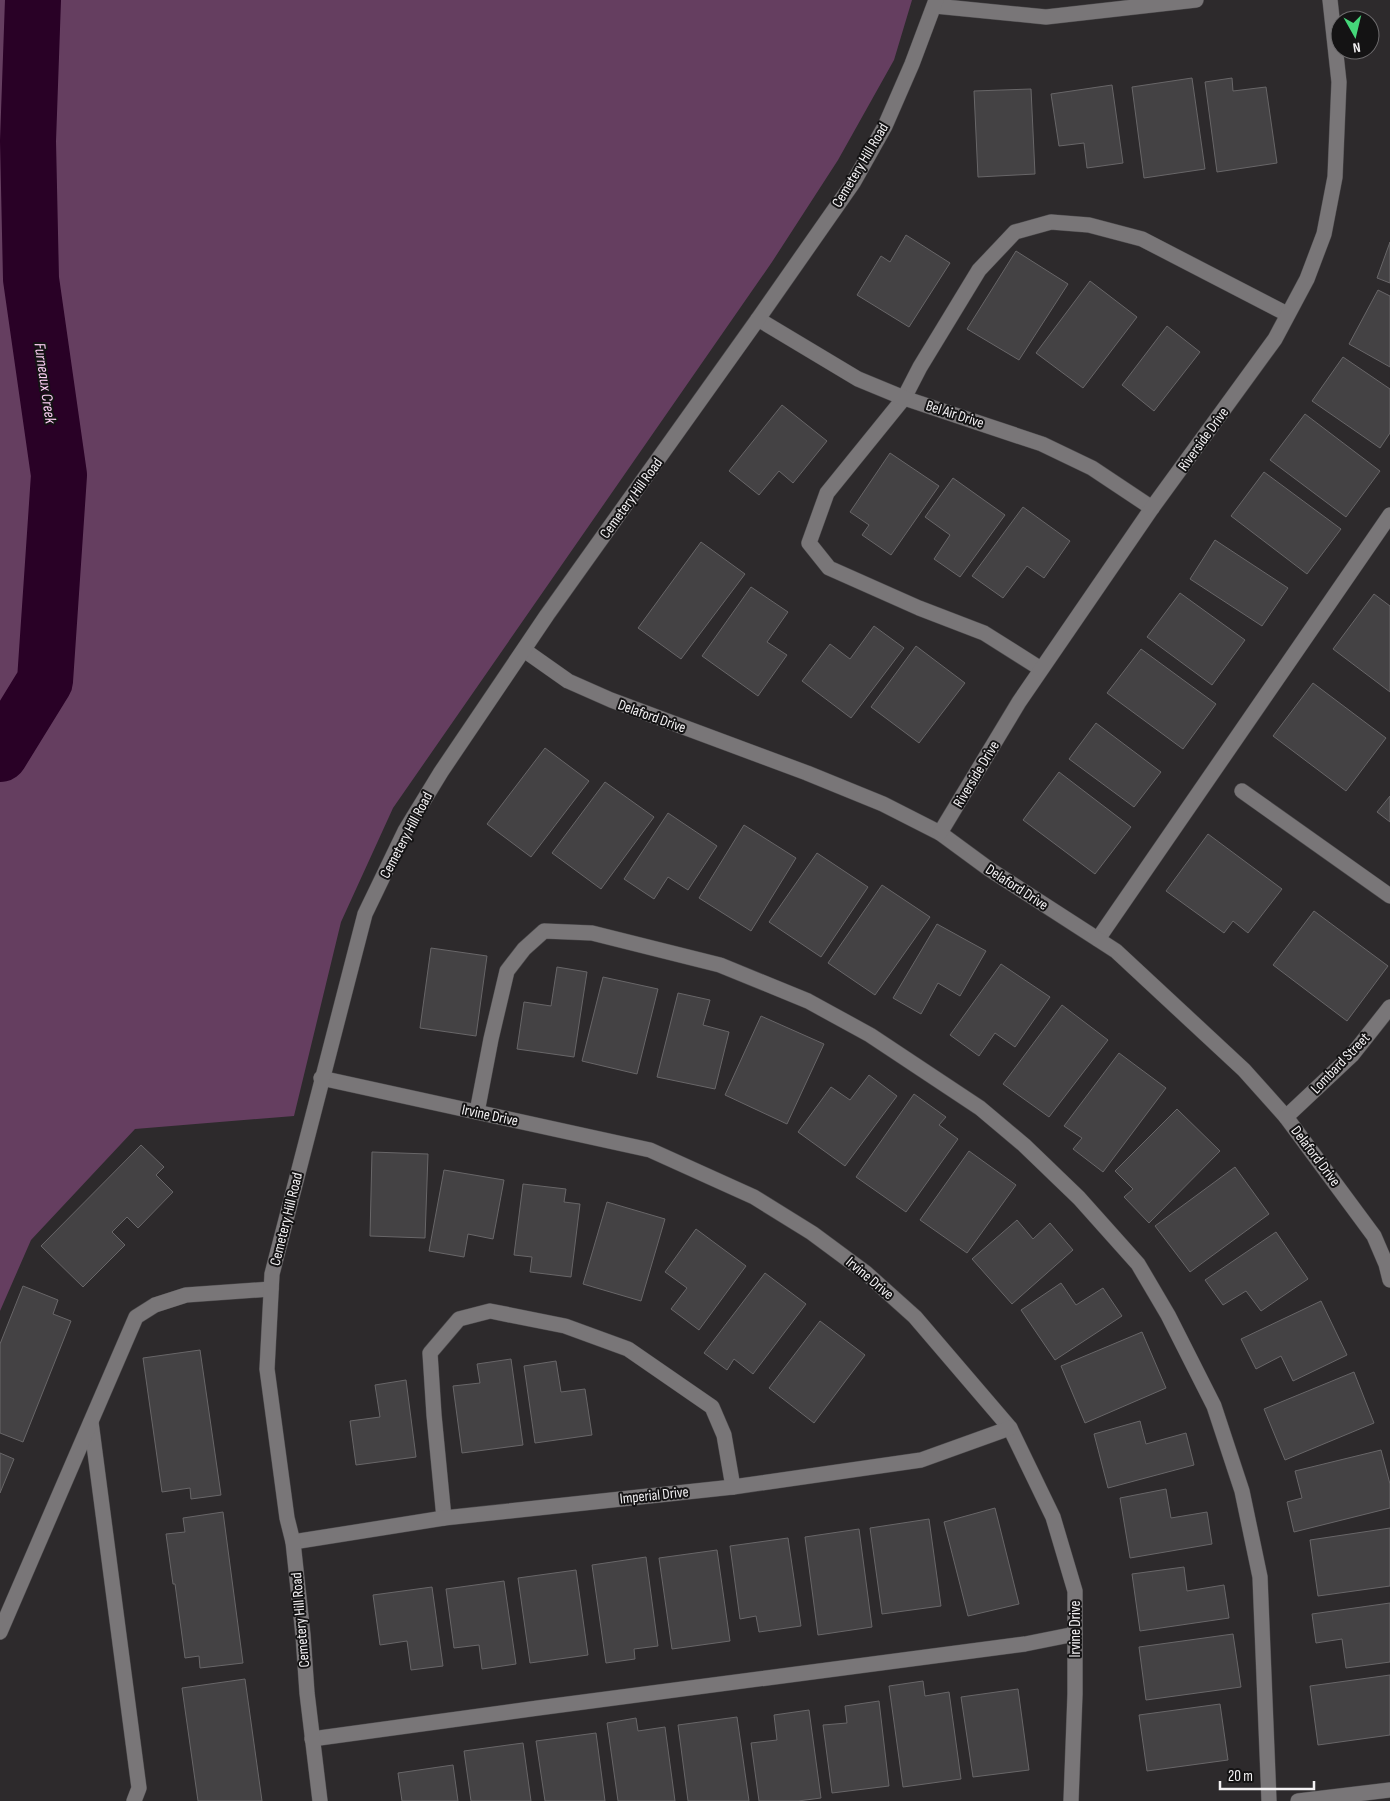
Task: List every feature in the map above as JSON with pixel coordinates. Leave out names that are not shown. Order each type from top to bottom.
[{"type":"street","points":[[935,3],[1046,17],[1196,0]]},
{"type":"street","name":"Riverside Drive","points":[[940,833],[1019,702],[1152,508],[1275,339],[1307,279],[1324,234],[1335,177],[1339,82],[1330,0]]},
{"type":"street","name":"Cemetery Hill Road","points":[[320,1801],[312,1739],[293,1542],[286,1518],[268,1369],[271,1289],[272,1274],[365,914],[405,832],[441,772],[547,615],[858,175],[885,126],[935,3]]},
{"type":"street","points":[[1041,670],[984,633],[919,608],[829,568],[809,543],[827,493],[904,398],[920,367],[979,270],[1015,232],[1051,222],[1089,225],[1142,239],[1287,314]]},
{"type":"street","name":"Bel Air Drive","points":[[758,319],[858,379],[904,398],[1042,444],[1092,468],[1152,508]]},
{"type":"street","points":[[1098,939],[1390,515]]},
{"type":"street","name":"Delaford Drive","points":[[524,650],[568,681],[611,700],[807,773],[883,804],[940,833],[989,869],[1116,951],[1244,1070],[1286,1117],[1374,1236],[1388,1264],[1390,1280]]},
{"type":"street","points":[[1242,791],[1390,896]]},
{"type":"street","points":[[477,1112],[507,971],[524,949],[544,931],[592,933],[720,965],[808,1001],[870,1035],[980,1108],[1024,1145],[1079,1198],[1138,1264],[1168,1315],[1214,1406],[1242,1491],[1260,1577],[1269,1801]]},
{"type":"street","name":"Lombard Street","points":[[1286,1117],[1352,1055],[1390,1007]]},
{"type":"street","name":"Irvine Drive","points":[[322,1078],[650,1150],[754,1197],[812,1233],[866,1273],[908,1310],[1010,1428],[1053,1517],[1075,1590],[1076,1694],[1071,1801]]},
{"type":"street","points":[[0,1632],[136,1317],[155,1305],[186,1295],[271,1289]]},
{"type":"street","points":[[444,1518],[430,1353],[460,1319],[490,1310],[565,1326],[628,1349],[712,1407],[724,1435],[733,1487]]},
{"type":"street","points":[[91,1420],[139,1788],[134,1801]]},
{"type":"street","name":"Imperial Drive","points":[[293,1542],[444,1518],[733,1487],[921,1460],[1010,1428]]},
{"type":"street","points":[[312,1739],[547,1706],[1025,1644],[1075,1634]]},
{"type":"street","points":[[1298,1801],[1390,1790]]},
{"type":"shaded area","points":[[0,0],[912,0],[894,60],[838,160],[772,262],[393,808],[341,922],[294,1116],[135,1129],[31,1240],[0,1311]]},
{"type":"building","points":[[1192,78],[1205,169],[1144,178],[1132,87]]},
{"type":"building","points":[[1232,78],[1233,91],[1266,87],[1277,163],[1217,172],[1205,82]]},
{"type":"building","points":[[1112,85],[1123,163],[1087,168],[1084,143],[1059,146],[1051,94]]},
{"type":"building","points":[[1031,89],[1035,174],[978,177],[974,91]]},
{"type":"building","points":[[906,235],[950,263],[909,327],[857,295],[881,256],[890,262]]},
{"type":"building","points":[[1390,242],[1390,283],[1377,278]]},
{"type":"building","points":[[1016,251],[1068,284],[1019,360],[967,329]]},
{"type":"building","points":[[1090,281],[1137,317],[1083,388],[1036,353]]},
{"type":"building","points":[[1378,290],[1390,296],[1390,367],[1349,344]]},
{"type":"building","points":[[1167,326],[1200,352],[1154,411],[1122,385]]},
{"type":"building","points":[[1343,357],[1390,389],[1390,433],[1380,448],[1312,401]]},
{"type":"building","points":[[782,405],[827,441],[793,483],[779,471],[759,495],[729,471]]},
{"type":"building","points":[[1305,414],[1380,471],[1346,517],[1270,460]]},
{"type":"building","points":[[890,453],[939,486],[891,555],[862,535],[869,525],[850,512]]},
{"type":"building","points":[[1264,472],[1341,529],[1307,574],[1231,516]]},
{"type":"building","points":[[953,478],[1005,515],[960,577],[934,559],[950,535],[925,517]]},
{"type":"building","points":[[1023,507],[1070,541],[1044,578],[1027,566],[1003,598],[972,576]]},
{"type":"building","points":[[1215,540],[1288,588],[1262,626],[1190,579]]},
{"type":"building","points":[[701,542],[745,574],[681,659],[638,628]]},
{"type":"building","points":[[751,587],[788,612],[767,642],[787,655],[758,696],[702,656]]},
{"type":"building","points":[[1180,593],[1245,640],[1212,685],[1147,637]]},
{"type":"building","points":[[1374,594],[1390,606],[1390,692],[1333,649]]},
{"type":"building","points":[[874,626],[904,648],[851,718],[802,681],[830,644],[850,659]]},
{"type":"building","points":[[916,646],[965,683],[919,743],[871,707]]},
{"type":"building","points":[[1141,649],[1216,704],[1183,749],[1107,693]]},
{"type":"building","points":[[1313,683],[1386,738],[1346,791],[1273,736]]},
{"type":"building","points":[[1096,723],[1161,772],[1134,807],[1069,759]]},
{"type":"building","points":[[545,748],[589,781],[531,857],[487,824]]},
{"type":"building","points":[[1059,772],[1131,827],[1095,874],[1023,820]]},
{"type":"building","points":[[605,782],[654,817],[601,889],[552,853]]},
{"type":"building","points":[[1390,796],[1390,822],[1377,812]]},
{"type":"building","points":[[668,813],[717,846],[688,890],[668,877],[654,899],[624,879]]},
{"type":"building","points":[[744,825],[796,858],[751,931],[699,898]]},
{"type":"building","points":[[1208,834],[1282,889],[1248,933],[1233,921],[1224,933],[1166,891]]},
{"type":"building","points":[[817,853],[868,887],[821,957],[769,922]]},
{"type":"building","points":[[882,885],[930,917],[875,995],[828,963]]},
{"type":"building","points":[[1314,911],[1388,966],[1347,1021],[1273,965]]},
{"type":"building","points":[[937,924],[986,951],[960,996],[938,983],[921,1014],[893,998]]},
{"type":"building","points":[[431,948],[487,956],[476,1036],[420,1028]]},
{"type":"building","points":[[1001,964],[1050,997],[1015,1047],[995,1033],[979,1056],[950,1035]]},
{"type":"building","points":[[557,967],[587,972],[574,1057],[517,1049],[524,1002],[551,1006]]},
{"type":"building","points":[[603,977],[658,989],[637,1074],[582,1061]]},
{"type":"building","points":[[678,993],[710,1000],[703,1025],[729,1032],[715,1089],[657,1077]]},
{"type":"building","points":[[1062,1005],[1108,1040],[1049,1117],[1003,1084]]},
{"type":"building","points":[[761,1016],[824,1044],[787,1124],[725,1095]]},
{"type":"building","points":[[1119,1053],[1166,1088],[1103,1172],[1073,1149],[1082,1138],[1064,1126]]},
{"type":"building","points":[[869,1075],[897,1096],[845,1166],[798,1132],[831,1087],[850,1100]]},
{"type":"building","points":[[914,1094],[946,1117],[939,1125],[958,1139],[906,1212],[856,1177]]},
{"type":"building","points":[[1177,1109],[1220,1151],[1149,1223],[1124,1197],[1133,1189],[1115,1171]]},
{"type":"building","points":[[141,1145],[164,1167],[156,1175],[173,1192],[138,1228],[127,1217],[112,1232],[125,1245],[83,1287],[41,1246]]},
{"type":"building","points":[[969,1151],[1016,1185],[967,1253],[920,1220]]},
{"type":"building","points":[[372,1152],[428,1154],[425,1238],[370,1236]]},
{"type":"building","points":[[1235,1167],[1269,1214],[1190,1272],[1155,1226]]},
{"type":"building","points":[[444,1170],[504,1180],[493,1239],[468,1234],[464,1257],[429,1251]]},
{"type":"building","points":[[523,1184],[566,1189],[564,1202],[580,1204],[571,1277],[530,1272],[532,1257],[514,1255]]},
{"type":"building","points":[[607,1202],[665,1219],[641,1301],[583,1284]]},
{"type":"building","points":[[1017,1220],[1033,1239],[1050,1223],[1073,1250],[1012,1304],[972,1259]]},
{"type":"building","points":[[696,1229],[746,1266],[699,1330],[671,1309],[687,1288],[665,1272]]},
{"type":"building","points":[[1276,1232],[1308,1279],[1261,1311],[1246,1291],[1223,1305],[1205,1280]]},
{"type":"building","points":[[765,1273],[806,1304],[753,1374],[734,1359],[727,1370],[704,1353]]},
{"type":"building","points":[[1061,1283],[1076,1305],[1103,1288],[1122,1316],[1055,1360],[1021,1310]]},
{"type":"building","points":[[23,1286],[58,1300],[53,1314],[71,1321],[23,1442],[0,1433],[0,1344]]},
{"type":"building","points":[[1321,1301],[1347,1355],[1293,1381],[1281,1356],[1256,1369],[1241,1339]]},
{"type":"building","points":[[820,1321],[865,1355],[814,1423],[769,1388]]},
{"type":"building","points":[[1142,1332],[1166,1388],[1085,1423],[1061,1366]]},
{"type":"building","points":[[200,1350],[221,1495],[191,1499],[190,1488],[162,1492],[143,1358]]},
{"type":"building","points":[[511,1359],[523,1445],[462,1453],[453,1386],[480,1383],[477,1364]]},
{"type":"building","points":[[556,1361],[561,1392],[585,1389],[592,1435],[535,1443],[524,1366]]},
{"type":"building","points":[[1354,1372],[1374,1423],[1285,1460],[1264,1409]]},
{"type":"building","points":[[406,1380],[416,1457],[356,1465],[350,1421],[380,1417],[375,1385]]},
{"type":"building","points":[[1140,1421],[1146,1444],[1186,1433],[1194,1465],[1108,1488],[1094,1434]]},
{"type":"building","points":[[1381,1450],[1390,1484],[1390,1508],[1294,1532],[1287,1502],[1302,1498],[1295,1471]]},
{"type":"building","points":[[0,1453],[14,1459],[0,1493]]},
{"type":"building","points":[[1166,1489],[1171,1518],[1207,1512],[1212,1544],[1130,1558],[1120,1498]]},
{"type":"building","points":[[995,1508],[1019,1604],[968,1616],[944,1522]]},
{"type":"building","points":[[223,1512],[243,1663],[200,1668],[199,1656],[185,1658],[166,1534],[185,1532],[183,1518]]},
{"type":"building","points":[[929,1519],[941,1606],[882,1614],[870,1528]]},
{"type":"building","points":[[1390,1528],[1390,1586],[1318,1596],[1310,1540]]},
{"type":"building","points":[[859,1529],[872,1627],[818,1635],[805,1537]]},
{"type":"building","points":[[788,1538],[801,1626],[759,1632],[756,1616],[740,1619],[730,1546]]},
{"type":"building","points":[[717,1550],[730,1641],[672,1649],[659,1558]]},
{"type":"building","points":[[646,1557],[658,1646],[634,1649],[635,1659],[606,1663],[592,1565]]},
{"type":"building","points":[[1184,1567],[1187,1591],[1224,1585],[1229,1618],[1140,1631],[1132,1574]]},
{"type":"building","points":[[576,1570],[588,1655],[530,1663],[518,1578]]},
{"type":"building","points":[[504,1581],[516,1664],[482,1669],[479,1645],[454,1648],[446,1589]]},
{"type":"building","points":[[432,1587],[443,1666],[411,1670],[407,1641],[380,1645],[373,1595]]},
{"type":"building","points":[[1390,1603],[1390,1662],[1346,1668],[1342,1639],[1316,1643],[1312,1614]]},
{"type":"building","points":[[1233,1634],[1241,1687],[1146,1700],[1139,1647]]},
{"type":"building","points":[[1390,1675],[1390,1735],[1318,1745],[1310,1686]]},
{"type":"building","points":[[245,1679],[262,1801],[198,1801],[182,1688]]},
{"type":"building","points":[[923,1681],[925,1696],[949,1692],[961,1779],[903,1787],[889,1686]]},
{"type":"building","points":[[1018,1689],[1029,1770],[973,1777],[961,1697]]},
{"type":"building","points":[[879,1701],[889,1786],[832,1793],[823,1725],[847,1723],[845,1706]]},
{"type":"building","points":[[1220,1704],[1228,1760],[1147,1771],[1139,1715]]},
{"type":"building","points":[[809,1710],[821,1798],[798,1801],[759,1801],[751,1743],[777,1740],[774,1715]]},
{"type":"building","points":[[737,1717],[749,1801],[688,1801],[678,1725]]},
{"type":"building","points":[[636,1718],[638,1731],[665,1727],[675,1801],[618,1801],[607,1723]]},
{"type":"building","points":[[596,1733],[605,1801],[545,1801],[536,1741]]},
{"type":"building","points":[[523,1743],[531,1801],[471,1801],[464,1751]]},
{"type":"building","points":[[453,1765],[458,1801],[402,1801],[398,1773]]},
{"type":"waterway","name":"Furneaux Creek","points":[[0,754],[45,681],[59,475],[31,279],[28,141],[33,0]]}]
